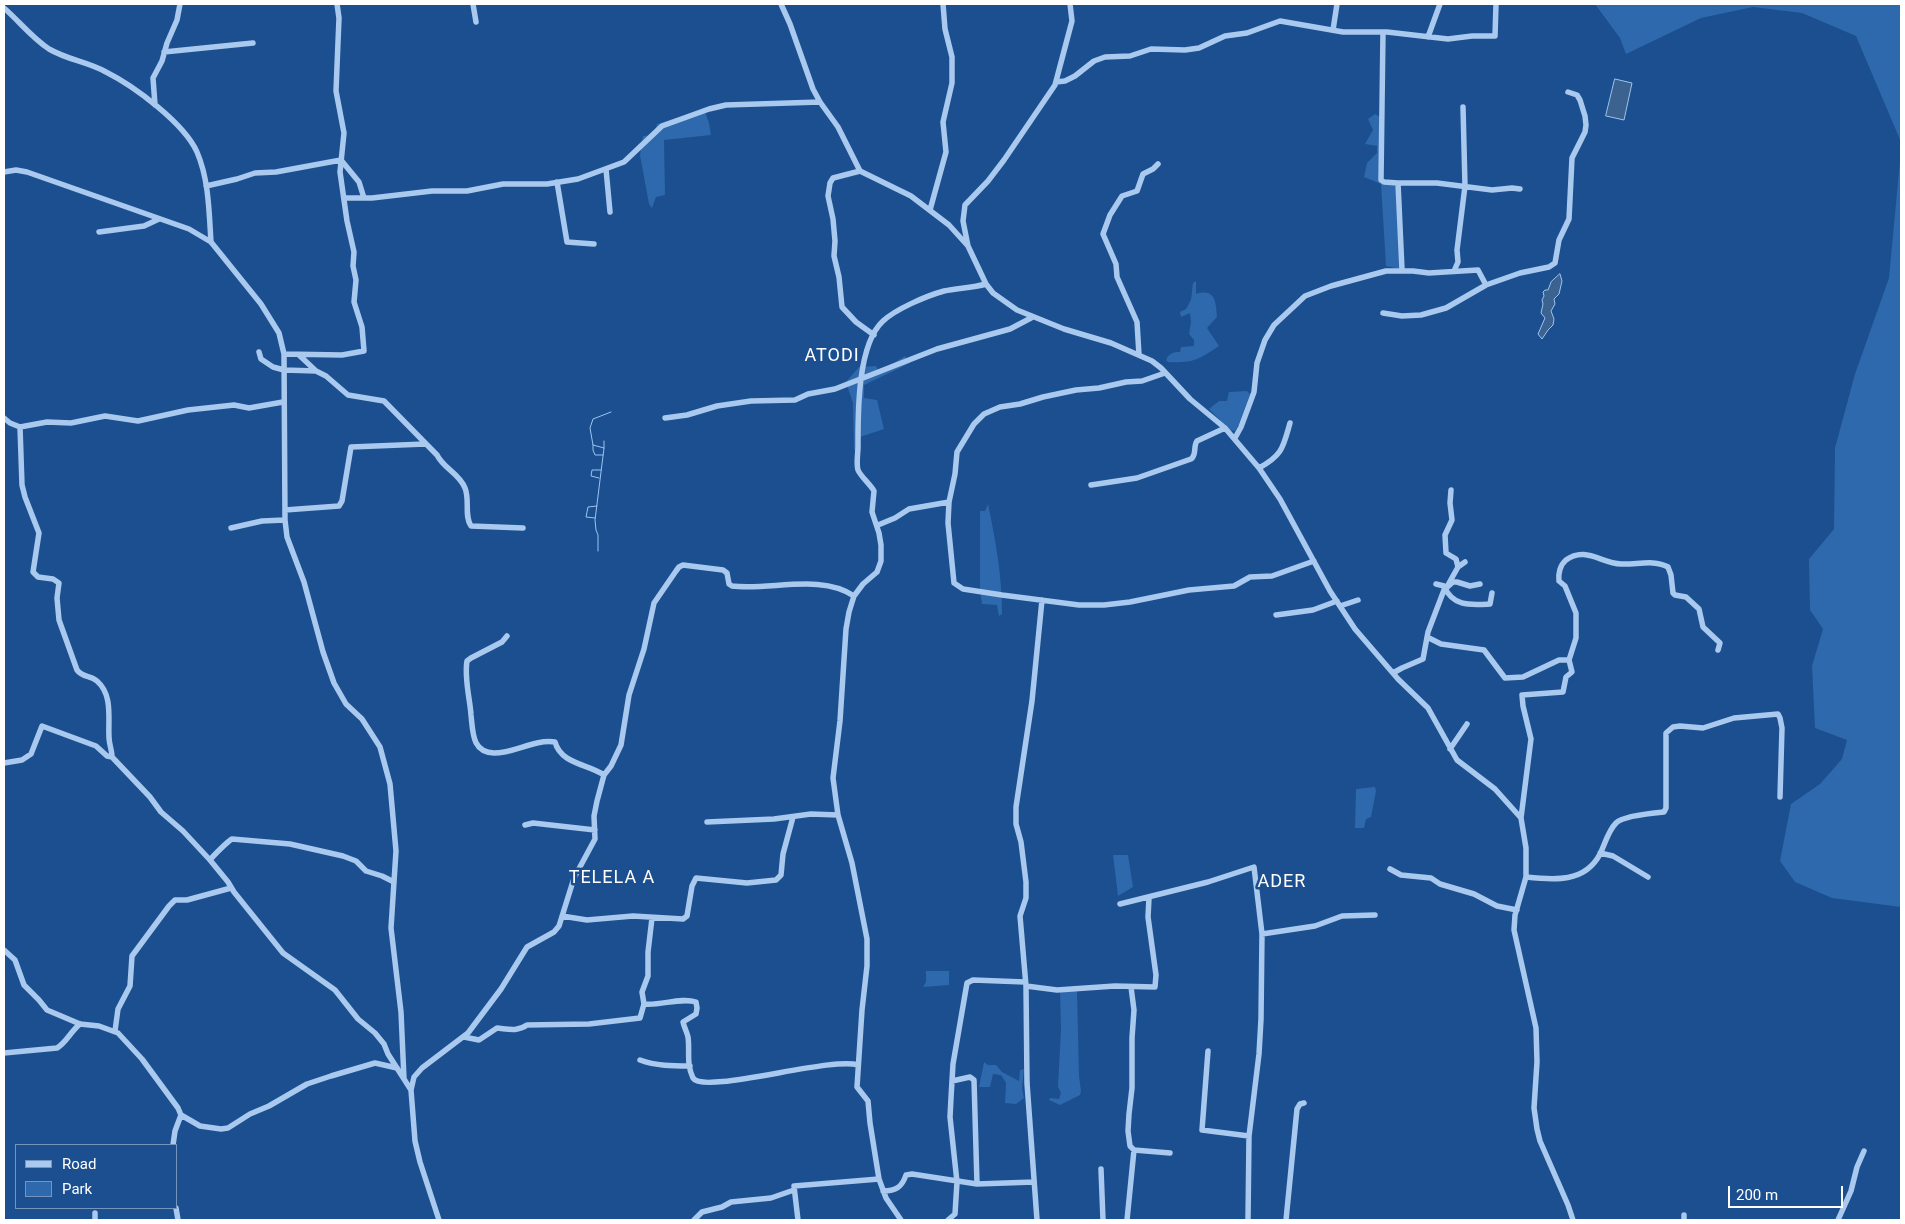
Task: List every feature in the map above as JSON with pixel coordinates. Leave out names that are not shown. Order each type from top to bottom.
[{"type":"street","points":[[155,104],[153,78],[159,67],[180,4]]},
{"type":"street","points":[[284,354],[342,355],[364,351],[364,338],[354,302],[356,280],[353,263],[354,252],[340,172],[344,133],[336,91],[339,18],[337,4]]},
{"type":"street","points":[[473,4],[476,22]]},
{"type":"street","points":[[781,4],[813,89],[838,127],[860,171],[911,196],[949,225],[968,246]]},
{"type":"street","points":[[930,210],[939,173],[945,158],[946,147],[943,120],[952,83],[952,57],[945,29],[943,4]]},
{"type":"street","points":[[1070,4],[1072,21],[1056,82],[1004,160],[988,181],[965,203],[962,219],[968,246],[986,284],[993,293],[1006,303],[1032,318],[1064,330],[1100,338],[1152,361],[1166,373],[1190,400],[1225,428],[1259,468],[1280,499],[1338,604],[1355,629],[1393,673],[1428,708],[1437,721],[1457,760],[1495,789],[1520,818]]},
{"type":"street","points":[[1333,30],[1337,4]]},
{"type":"street","points":[[1428,37],[1440,4]]},
{"type":"street","points":[[1056,82],[1065,81],[1075,76],[1094,61],[1105,57],[1130,56],[1151,49],[1186,50],[1199,48],[1225,36],[1246,32],[1280,21],[1343,32],[1383,32],[1448,39],[1496,36],[1496,4]]},
{"type":"street","points":[[4,8],[48,48],[72,60],[104,71],[155,104],[193,144],[200,161],[206,186],[211,242]]},
{"type":"street","points":[[1383,32],[1384,96],[1381,137],[1381,180],[1398,183],[1437,183],[1492,190],[1520,189]]},
{"type":"street","points":[[164,52],[253,42]]},
{"type":"street","points":[[1383,313],[1402,316],[1426,314],[1446,308],[1486,285],[1520,273],[1549,267],[1555,263],[1559,240],[1569,219],[1572,158],[1585,132],[1586,125],[1580,100],[1577,96],[1568,92]]},
{"type":"street","points":[[344,198],[467,191],[502,184],[534,185],[578,179],[624,162],[662,126],[708,109],[726,105],[820,102]]},
{"type":"street","points":[[1454,271],[1458,262],[1457,250],[1464,186],[1463,107]]},
{"type":"street","points":[[206,186],[255,173],[276,172],[341,160]]},
{"type":"street","points":[[341,160],[359,182],[364,198]]},
{"type":"street","points":[[1139,355],[1137,322],[1117,277],[1116,264],[1103,234],[1110,215],[1122,196],[1137,191],[1143,174],[1158,164]]},
{"type":"street","points":[[606,169],[610,212]]},
{"type":"street","points":[[4,172],[16,170],[27,172],[68,185],[188,229],[211,242],[256,298],[279,333],[284,354],[285,520],[287,537],[304,582],[323,652],[334,683],[346,704],[369,728],[385,759],[390,784],[395,836],[391,928],[401,1012],[404,1079]]},
{"type":"street","points":[[860,171],[832,178],[828,196],[833,219],[834,256],[839,277],[842,307],[856,322],[874,335]]},
{"type":"street","points":[[557,182],[567,242],[594,244]]},
{"type":"street","points":[[1398,183],[1402,270]]},
{"type":"street","points":[[99,232],[144,226],[159,219]]},
{"type":"street","points":[[1235,438],[1242,427],[1254,392],[1259,353],[1274,325],[1305,296],[1375,273],[1402,270],[1429,273],[1478,270],[1486,285]]},
{"type":"street","points":[[902,1220],[883,1191],[879,1179],[868,1101],[857,1087],[867,966],[867,939],[852,863],[838,814],[833,778],[840,721],[848,612],[854,596],[880,567],[881,545],[878,525],[872,512],[874,491],[858,470],[860,380],[874,335],[887,318],[927,298],[944,292],[986,284]]},
{"type":"street","points":[[664,418],[687,415],[717,406],[751,401],[795,400],[808,394],[835,389],[937,350],[1010,329],[1032,318]]},
{"type":"street","points":[[259,352],[262,359],[268,364],[284,370],[316,371]]},
{"type":"street","points":[[299,355],[316,371],[326,376],[348,395],[384,401],[437,455],[443,466],[454,473],[462,482],[467,495],[468,520],[471,526],[523,528]]},
{"type":"street","points":[[1166,373],[1142,381],[1080,389],[1043,397],[1020,404],[1000,407],[984,414],[970,429],[956,452],[948,524],[952,548],[952,576],[956,585],[972,591],[1085,606],[1130,602],[1188,590],[1234,586],[1250,577],[1272,576],[1314,561]]},
{"type":"street","points":[[4,418],[14,426],[20,427],[47,422],[71,423],[105,416],[138,421],[188,410],[234,405],[249,408],[284,402]]},
{"type":"street","points":[[1259,468],[1270,462],[1284,446],[1290,423]]},
{"type":"street","points":[[20,427],[22,485],[39,533],[33,572],[38,578],[53,579],[59,583],[57,599],[59,620],[77,670],[82,675],[97,680],[106,692],[108,701],[108,739],[112,757]]},
{"type":"street","points":[[1090,485],[1137,478],[1191,459],[1194,456],[1198,441],[1225,428]]},
{"type":"street","points":[[285,510],[339,506],[342,501],[351,447],[425,444]]},
{"type":"street","points":[[1451,490],[1452,520],[1445,535],[1445,545],[1446,553],[1456,559],[1458,568]]},
{"type":"street","points":[[878,525],[910,509],[949,502]]},
{"type":"street","points":[[232,528],[262,521],[285,520]]},
{"type":"street","points":[[1573,1220],[1559,1182],[1540,1140],[1536,1124],[1534,1108],[1537,1062],[1536,1028],[1533,1008],[1515,942],[1514,924],[1526,877],[1526,848],[1520,818],[1531,740],[1522,706],[1522,695],[1563,692],[1566,677],[1572,672],[1569,660],[1576,638],[1576,613],[1566,588],[1558,578],[1564,562],[1574,555],[1581,553],[1610,563],[1628,565],[1656,564],[1668,567],[1673,593],[1686,597],[1699,609],[1703,627],[1720,644],[1718,650]]},
{"type":"street","points":[[1393,673],[1423,659],[1427,637],[1446,587],[1458,568],[1465,562]]},
{"type":"street","points":[[439,1220],[420,1162],[416,1141],[411,1090],[417,1072],[464,1037],[501,989],[527,947],[554,932],[562,916],[574,878],[594,842],[596,807],[604,775],[620,750],[629,694],[644,649],[654,603],[679,566],[683,565],[723,570],[727,573],[729,584],[732,586],[824,586],[840,589],[854,596]]},
{"type":"street","points":[[1436,584],[1446,587],[1457,582],[1470,586],[1480,584]]},
{"type":"street","points":[[1446,587],[1449,597],[1455,602],[1490,604],[1492,593]]},
{"type":"street","points":[[1037,1220],[1026,1083],[1026,984],[1020,916],[1026,898],[1026,882],[1021,842],[1016,824],[1016,808],[1032,701],[1042,600]]},
{"type":"street","points":[[1276,615],[1313,610],[1358,600]]},
{"type":"street","points":[[507,636],[502,642],[467,661],[472,731],[479,747],[482,751],[498,753],[539,743],[555,742],[557,748],[569,760],[604,775]]},
{"type":"street","points":[[1427,637],[1441,644],[1484,650],[1505,678],[1523,677],[1560,660],[1569,660]]},
{"type":"street","points":[[1526,877],[1541,879],[1573,878],[1587,870],[1600,853],[1610,831],[1617,822],[1664,812],[1666,808],[1664,738],[1666,733],[1680,726],[1703,728],[1734,718],[1778,714],[1782,728],[1780,797]]},
{"type":"street","points":[[1450,749],[1467,724]]},
{"type":"street","points":[[4,762],[22,760],[33,753],[42,726],[96,746],[107,756],[112,757],[150,797],[161,812],[183,831],[210,860],[282,954],[335,990],[358,1019],[375,1033],[384,1044],[411,1090]]},
{"type":"street","points":[[707,822],[793,817],[811,814],[838,814]]},
{"type":"street","points":[[562,916],[588,920],[633,916],[677,920],[686,918],[692,886],[696,878],[747,883],[778,879],[781,875],[783,854],[793,817]]},
{"type":"street","points":[[525,825],[533,823],[595,830]]},
{"type":"street","points":[[210,860],[222,850],[228,840],[279,842],[350,858],[366,871],[394,882]]},
{"type":"street","points":[[1600,853],[1613,856],[1648,877]]},
{"type":"street","points":[[1120,904],[1149,898],[1254,867],[1262,934],[1260,1042],[1249,1136],[1248,1220]]},
{"type":"street","points":[[1390,869],[1402,874],[1431,878],[1440,884],[1474,894],[1497,906],[1517,910]]},
{"type":"street","points":[[115,1031],[118,1008],[130,986],[132,956],[168,906],[175,900],[187,900],[231,888]]},
{"type":"street","points":[[948,1220],[955,1214],[957,1182],[950,1117],[953,1064],[967,983],[973,980],[1026,984],[1057,990],[1115,986],[1155,987],[1149,923],[1149,898]]},
{"type":"street","points":[[1262,934],[1315,926],[1342,916],[1375,915]]},
{"type":"street","points":[[464,1037],[479,1040],[497,1028],[512,1030],[534,1024],[588,1024],[638,1020],[644,1004],[642,992],[648,976],[648,952],[652,918]]},
{"type":"street","points":[[4,950],[15,960],[24,985],[40,1000],[47,1010],[80,1024],[99,1026],[115,1031],[142,1059],[178,1108],[181,1115],[200,1126],[228,1128],[250,1114],[269,1106],[307,1084],[330,1076],[375,1063],[397,1068]]},
{"type":"street","points":[[1131,987],[1134,1010],[1132,1038],[1133,1070],[1128,1131],[1130,1146],[1134,1150],[1170,1153]]},
{"type":"street","points":[[644,1004],[658,1005],[687,1000],[696,1002],[696,1014],[683,1022],[688,1038],[687,1055],[693,1078],[697,1082],[720,1082],[821,1066],[850,1063],[858,1065]]},
{"type":"street","points":[[4,1053],[60,1047],[69,1033],[80,1024]]},
{"type":"street","points":[[1208,1051],[1202,1130],[1249,1136]]},
{"type":"street","points":[[640,1060],[670,1066],[690,1066]]},
{"type":"street","points":[[952,1081],[970,1077],[974,1079],[977,1184]]},
{"type":"street","points":[[1286,1220],[1297,1109],[1300,1104],[1304,1103]]},
{"type":"street","points":[[173,1144],[174,1131],[181,1115]]},
{"type":"street","points":[[1128,1220],[1134,1150]]},
{"type":"street","points":[[1838,1220],[1852,1191],[1857,1167],[1864,1152]]},
{"type":"street","points":[[1101,1169],[1103,1220]]},
{"type":"street","points":[[883,1191],[898,1188],[904,1183],[907,1174],[977,1184],[1034,1182]]},
{"type":"street","points":[[798,1220],[794,1186],[879,1179]]},
{"type":"street","points":[[694,1220],[702,1212],[722,1207],[731,1202],[770,1198],[794,1190]]},
{"type":"street","points":[[95,1213],[95,1220]]},
{"type":"green space","points":[[1595,4],[1901,4],[1901,142],[1856,36],[1802,13],[1753,7],[1701,18],[1626,54],[1620,38]]},
{"type":"green space","points":[[704,109],[711,135],[664,140],[665,195],[656,197],[652,208],[649,204],[640,155],[643,136],[654,135],[657,124]]},
{"type":"green space","points":[[1375,114],[1380,117],[1379,176],[1386,181],[1397,183],[1400,269],[1386,266],[1381,184],[1364,177],[1367,163],[1377,153],[1377,146],[1365,144],[1373,130],[1368,119]]},
{"type":"green space","points":[[1901,150],[1901,907],[1832,898],[1795,882],[1780,861],[1791,804],[1820,784],[1842,759],[1847,740],[1815,728],[1812,666],[1823,629],[1810,610],[1809,559],[1834,529],[1835,448],[1855,374],[1889,278]]},
{"type":"green space","points":[[1196,281],[1196,294],[1211,294],[1215,301],[1217,317],[1207,328],[1219,346],[1195,360],[1168,362],[1166,360],[1168,356],[1180,352],[1181,347],[1194,346],[1194,340],[1189,334],[1190,313],[1181,317],[1180,312],[1186,309],[1191,300],[1193,283]]},
{"type":"green space","points":[[905,356],[910,363],[864,385],[864,398],[877,400],[884,429],[857,438],[856,450],[854,450],[853,403],[846,382],[859,367],[876,366],[878,370],[889,366]]},
{"type":"green space","points":[[1247,391],[1250,394],[1239,424],[1235,431],[1230,430],[1209,409],[1219,401],[1227,401],[1229,392]]},
{"type":"green space","points":[[988,504],[1000,572],[1002,614],[999,616],[997,605],[982,604],[980,590],[980,511],[985,511]]},
{"type":"green space","points":[[1375,787],[1376,791],[1371,817],[1366,819],[1364,828],[1355,828],[1356,789]]},
{"type":"green space","points":[[1113,855],[1128,855],[1133,887],[1118,896]]},
{"type":"green space","points":[[926,971],[949,971],[949,985],[923,987],[926,982]]},
{"type":"green space","points":[[1077,990],[1081,1091],[1080,1095],[1060,1105],[1049,1100],[1050,1098],[1059,1099],[1061,1093],[1058,1087],[1061,1029],[1060,991]]},
{"type":"green space","points":[[984,1062],[988,1065],[996,1065],[1002,1072],[1019,1081],[1020,1070],[1024,1069],[1022,1088],[1024,1098],[1016,1104],[1005,1103],[1006,1083],[1001,1075],[993,1074],[990,1087],[979,1087]]},
{"type":"shaded area","points":[[1615,79],[1632,83],[1624,120],[1606,116]]},
{"type":"shaded area","points":[[1560,274],[1562,281],[1559,294],[1554,299],[1555,304],[1551,311],[1554,319],[1553,325],[1542,339],[1538,334],[1545,318],[1541,313],[1543,292],[1548,290],[1551,282]]},
{"type":"waterway","points":[[598,551],[598,535],[595,520],[604,448],[593,445],[590,428],[593,419],[611,412]]},
{"type":"waterway","points":[[604,441],[604,448]]},
{"type":"waterway","points":[[593,445],[595,455],[603,455]]},
{"type":"waterway","points":[[599,478],[591,476],[592,470],[601,470]]},
{"type":"waterway","points":[[595,518],[586,517],[588,507],[597,506]]},
{"type":"district","name":"ATODI","points":[[832,356]]},
{"type":"district","name":"TELELA A","points":[[612,878]]},
{"type":"district","name":"ADER","points":[[1282,882]]}]
